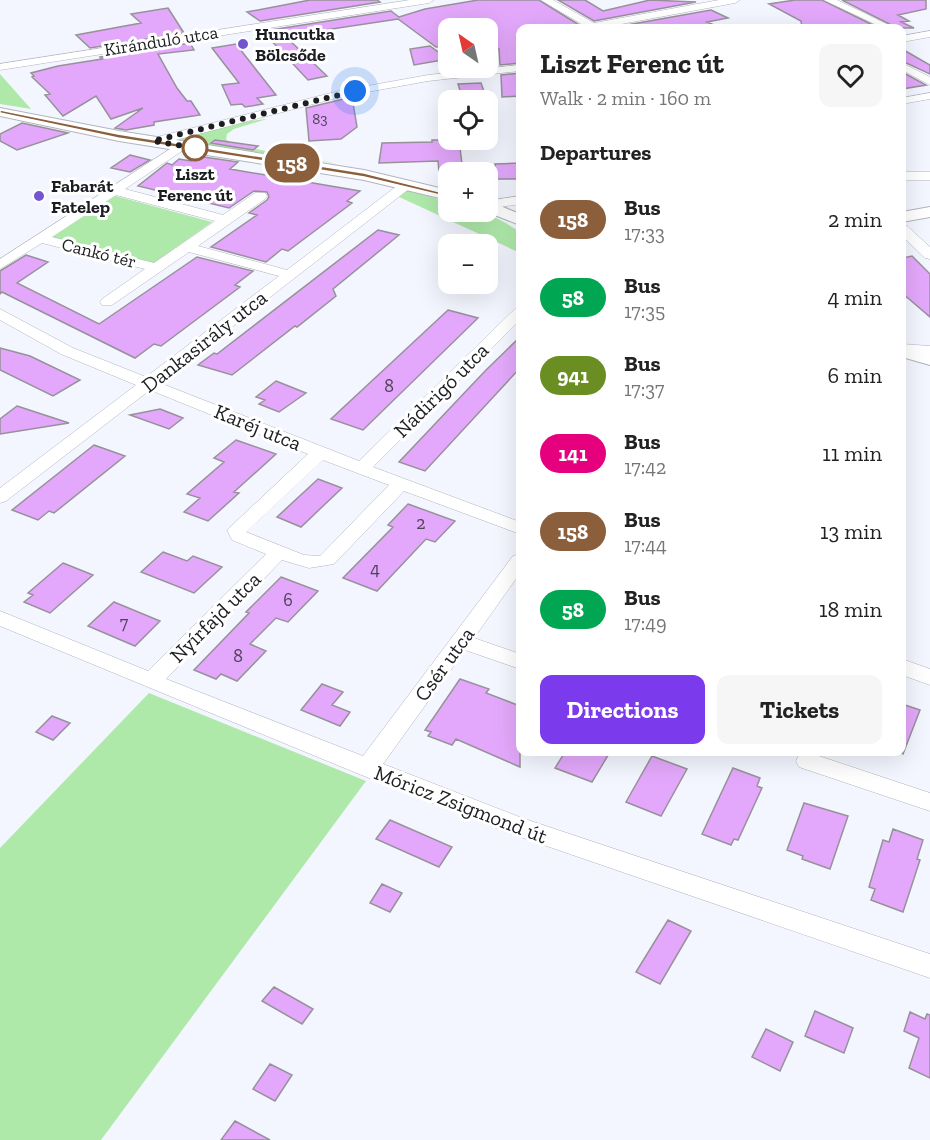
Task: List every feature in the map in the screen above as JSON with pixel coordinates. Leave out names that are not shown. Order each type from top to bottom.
[{"type":"street","name":"Kiránduló utca","points":[[0,67],[429,0]]},
{"type":"street","points":[[546,0],[586,24]]},
{"type":"street","points":[[613,24],[735,0]]},
{"type":"street","points":[[829,0],[881,24]]},
{"type":"street","points":[[906,37],[930,34]]},
{"type":"street","points":[[153,141],[349,92],[428,78],[516,68]]},
{"type":"street","points":[[906,68],[930,82]]},
{"type":"street","points":[[906,100],[930,96]]},
{"type":"street","points":[[0,112],[182,146],[354,173],[438,193]]},
{"type":"street","points":[[0,266],[182,146]]},
{"type":"street","points":[[906,177],[930,176]]},
{"type":"street","name":"Dankasirály utca","points":[[0,497],[407,185]]},
{"type":"street","points":[[114,190],[226,220]]},
{"type":"street","name":"Cankó tér","points":[[106,302],[260,196]]},
{"type":"street","points":[[498,204],[516,202]]},
{"type":"street","points":[[498,210],[516,218]]},
{"type":"street","points":[[906,216],[930,212]]},
{"type":"street","points":[[906,233],[930,255]]},
{"type":"street","name":"Cankó tér","points":[[42,239],[157,268]]},
{"type":"street","points":[[187,247],[290,275]]},
{"type":"street","name":"Karéj utca","points":[[0,314],[67,351],[320,453],[516,526]]},
{"type":"street","name":"Nádirigó utca","points":[[362,468],[516,316]]},
{"type":"street","points":[[906,350],[930,351]]},
{"type":"street","points":[[906,351],[930,359]]},
{"type":"street","name":"Nyírfajd utca","points":[[320,453],[236,530],[239,536],[308,563],[318,564],[327,560],[401,483]]},
{"type":"street","name":"Nyírfajd utca","points":[[151,681],[279,552]]},
{"type":"street","name":"Csér utca","points":[[367,768],[516,565]]},
{"type":"street","name":"Móricz Zsigmond út","points":[[0,618],[367,768],[514,825],[930,966]]},
{"type":"street","points":[[461,641],[516,661]]},
{"type":"street","points":[[906,668],[930,677]]},
{"type":"street","points":[[807,760],[930,802]]},
{"type":"green space","points":[[0,74],[31,109],[0,104]]},
{"type":"green space","points":[[267,119],[234,129],[227,134],[226,139],[233,145],[339,164],[171,140],[250,121]]},
{"type":"green space","points":[[407,190],[438,199],[438,215],[397,196]]},
{"type":"green space","points":[[112,195],[212,222],[154,263],[50,237]]},
{"type":"green space","points":[[498,219],[516,230],[516,251],[498,243],[498,234],[479,234],[453,222],[498,222]]},
{"type":"green space","points":[[149,693],[366,781],[101,1140],[0,1140],[0,848]]},
{"type":"building","points":[[310,0],[377,0],[380,2],[260,21],[247,12]]},
{"type":"building","points":[[478,0],[539,0],[578,24],[516,24],[516,63],[500,65],[498,18],[438,18],[438,47],[436,47],[398,19],[285,36],[327,76],[308,80],[266,35],[271,30],[391,11],[399,17],[425,9]]},
{"type":"building","points":[[558,0],[585,0],[603,11],[650,0],[696,2],[594,21]]},
{"type":"building","points":[[795,0],[822,0],[871,24],[801,24],[801,21],[769,4]]},
{"type":"building","points":[[842,0],[926,0],[926,9],[898,15],[909,21],[901,22],[905,24],[889,24]]},
{"type":"building","points":[[168,8],[184,33],[90,48],[76,35],[141,23],[131,14]]},
{"type":"building","points":[[711,10],[728,18],[707,22],[712,24],[632,24]]},
{"type":"building","points":[[190,43],[194,50],[158,54],[177,88],[187,101],[191,101],[200,115],[154,122],[154,125],[126,130],[115,128],[143,108],[111,119],[96,96],[63,116],[45,95],[50,94],[32,77],[34,76],[31,73],[102,59],[100,57]]},
{"type":"building","points":[[236,44],[276,95],[257,98],[263,104],[245,107],[242,104],[231,105],[222,85],[239,83],[212,48]]},
{"type":"building","points":[[430,46],[438,52],[438,61],[414,65],[410,49]]},
{"type":"building","points":[[906,51],[930,65],[930,74],[906,63]]},
{"type":"building","points":[[516,73],[516,96],[502,97],[501,75]]},
{"type":"building","points":[[906,74],[926,85],[906,88]]},
{"type":"building","points":[[481,83],[483,90],[460,90],[458,84]]},
{"type":"building","points":[[352,97],[357,127],[341,139],[309,141],[306,108]]},
{"type":"building","points":[[22,123],[68,133],[17,150],[0,141],[0,134]]},
{"type":"building","points":[[215,140],[258,146],[253,150],[211,143]]},
{"type":"building","points":[[432,140],[438,140],[438,150],[460,150],[462,162],[379,163],[382,143],[432,142]]},
{"type":"building","points":[[130,155],[150,160],[130,172],[111,168]]},
{"type":"building","points":[[197,156],[238,162],[230,169],[360,191],[347,201],[352,203],[288,251],[282,249],[266,262],[211,247],[257,215],[249,213],[267,200],[269,197],[267,192],[254,191],[229,208],[138,186],[167,163],[172,165],[179,159],[191,161]]},
{"type":"building","points":[[516,163],[516,179],[498,179],[498,164]]},
{"type":"building","points":[[378,230],[399,235],[333,289],[336,296],[297,327],[295,326],[232,375],[198,365],[214,353],[217,354]]},
{"type":"building","points":[[26,255],[48,262],[17,283],[99,324],[197,257],[253,271],[235,285],[240,287],[161,346],[154,344],[135,358],[2,292],[0,294],[0,271]]},
{"type":"building","points":[[912,256],[930,274],[930,317],[906,296],[906,257]]},
{"type":"building","points":[[448,310],[478,318],[363,430],[331,419]]},
{"type":"building","points":[[516,341],[516,372],[425,471],[399,462]]},
{"type":"building","points":[[0,348],[30,356],[80,380],[53,396],[0,370]]},
{"type":"building","points":[[276,381],[306,393],[279,412],[259,404],[265,400],[256,397]]},
{"type":"building","points":[[17,406],[69,423],[0,434],[0,419]]},
{"type":"building","points":[[160,409],[183,418],[169,429],[130,415]]},
{"type":"building","points":[[236,440],[276,454],[234,492],[239,493],[208,521],[184,512],[200,498],[187,494],[224,462],[214,458]]},
{"type":"building","points":[[94,445],[125,456],[54,513],[49,511],[38,520],[12,510]]},
{"type":"building","points":[[318,479],[342,488],[301,527],[277,517]]},
{"type":"building","points":[[408,504],[455,521],[435,542],[426,539],[377,591],[343,578],[393,527],[388,525]]},
{"type":"building","points":[[163,552],[187,561],[193,556],[222,567],[194,593],[141,572]]},
{"type":"building","points":[[63,563],[93,575],[50,613],[24,602],[33,595],[28,593]]},
{"type":"building","points":[[281,577],[318,591],[288,622],[276,618],[250,644],[266,651],[237,681],[221,674],[216,679],[194,670],[249,613],[246,612]]},
{"type":"building","points":[[114,602],[160,621],[135,646],[88,626]]},
{"type":"building","points":[[460,679],[489,689],[486,693],[516,704],[516,756],[520,756],[520,767],[456,739],[452,745],[428,736],[431,732],[425,730]]},
{"type":"building","points":[[322,684],[343,692],[332,705],[350,712],[340,726],[301,710]]},
{"type":"building","points":[[906,705],[920,710],[906,746]]},
{"type":"building","points":[[52,716],[70,723],[53,740],[36,732]]},
{"type":"building","points":[[562,756],[608,756],[592,782],[555,768]]},
{"type":"building","points":[[652,756],[687,769],[661,816],[626,802]]},
{"type":"building","points":[[733,768],[760,778],[757,786],[762,788],[738,840],[734,839],[731,845],[702,834]]},
{"type":"building","points":[[804,803],[848,816],[830,869],[802,859],[803,856],[787,850]]},
{"type":"building","points":[[390,820],[452,847],[439,867],[376,839]]},
{"type":"building","points":[[893,829],[923,840],[917,859],[920,860],[903,912],[871,900],[875,889],[869,887],[883,840],[889,842]]},
{"type":"building","points":[[382,884],[402,893],[390,912],[370,903]]},
{"type":"building","points":[[668,920],[691,931],[660,984],[636,972]]},
{"type":"building","points":[[274,987],[313,1009],[302,1024],[262,1001]]},
{"type":"building","points":[[815,1011],[853,1028],[844,1053],[805,1036]]},
{"type":"building","points":[[910,1012],[925,1019],[927,1014],[930,1015],[930,1078],[909,1068],[919,1038],[904,1031]]},
{"type":"building","points":[[766,1029],[793,1042],[780,1071],[752,1057]]},
{"type":"building","points":[[270,1064],[292,1075],[275,1101],[253,1089]]},
{"type":"building","points":[[235,1121],[270,1140],[221,1140]]},
{"type":"bus line","name":"158","points":[[0,112],[118,136],[364,175],[438,192]]},
{"type":"place","name":"Huncutka Bölcsőde","points":[[243,44]]},
{"type":"place","name":"Liszt Ferenc út","points":[[195,148]]},
{"type":"place","name":"Fabarát Fatelep","points":[[39,196]]},
{"type":"route","points":[[195,148],[203,149],[153,141],[355,91]]}]
